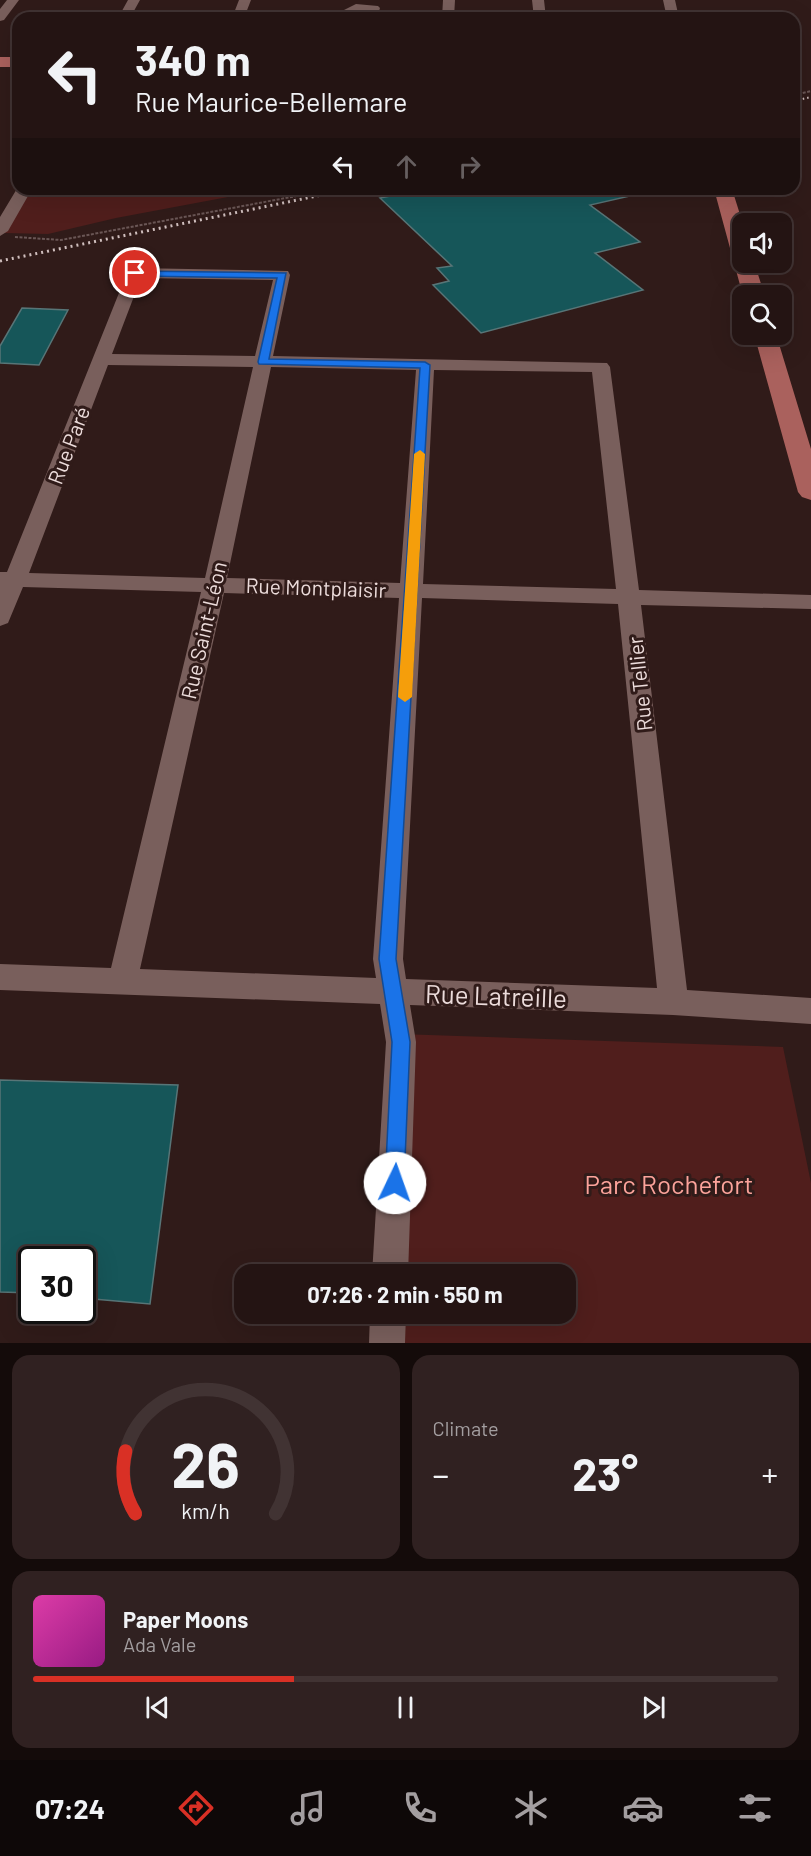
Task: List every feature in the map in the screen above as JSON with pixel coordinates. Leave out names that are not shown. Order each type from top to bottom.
[{"type":"main road","points":[[725,195],[732,221]]},
{"type":"main road","points":[[768,345],[811,492]]},
{"type":"street","points":[[0,16],[13,0]]},
{"type":"street","points":[[349,12],[356,8],[374,8],[373,12]]},
{"type":"street","points":[[5,234],[21,195]]},
{"type":"street","name":"Rue Paré","points":[[0,618],[8,579],[135,273],[282,275]]},
{"type":"street","name":"Rue Saint-Léon","points":[[122,983],[282,275]]},
{"type":"street","points":[[101,358],[425,365],[388,959],[401,1042],[391,1264]]},
{"type":"street","name":"Rue Tellier","points":[[425,365],[601,368],[673,1002]]},
{"type":"street","name":"Rue Montplaisir","points":[[8,579],[811,602]]},
{"type":"street","name":"Rue Latreille","points":[[0,977],[673,1002],[811,1011]]},
{"type":"street","points":[[387,1343],[388,1324]]},
{"type":"path","points":[[5,234],[61,240],[302,195]]},
{"type":"green space","points":[[25,195],[238,195],[116,218],[48,234],[4,233]]},
{"type":"green space","name":"Parc Rochefort","points":[[399,1034],[783,1047],[811,1183],[811,1343],[386,1343],[387,1324],[576,1324],[576,1264],[389,1264]]},
{"type":"building","points":[[396,195],[630,195],[590,205],[640,242],[595,253],[643,290],[481,333],[433,285],[449,281],[437,268],[452,266],[380,198]]},
{"type":"building","points":[[22,308],[68,310],[39,365],[0,363],[0,346]]},
{"type":"building","points":[[0,1080],[178,1085],[150,1304],[96,1299],[96,1246],[18,1246],[18,1293],[0,1292]]},
{"type":"railway","points":[[800,100],[811,97]]},
{"type":"railway","points":[[0,261],[322,195]]},
{"type":"slow traffic","points":[[405,697],[420,454]]},
{"type":"route","points":[[135,273],[282,275],[263,362],[425,365],[388,959],[401,1042],[395,1183]]}]
